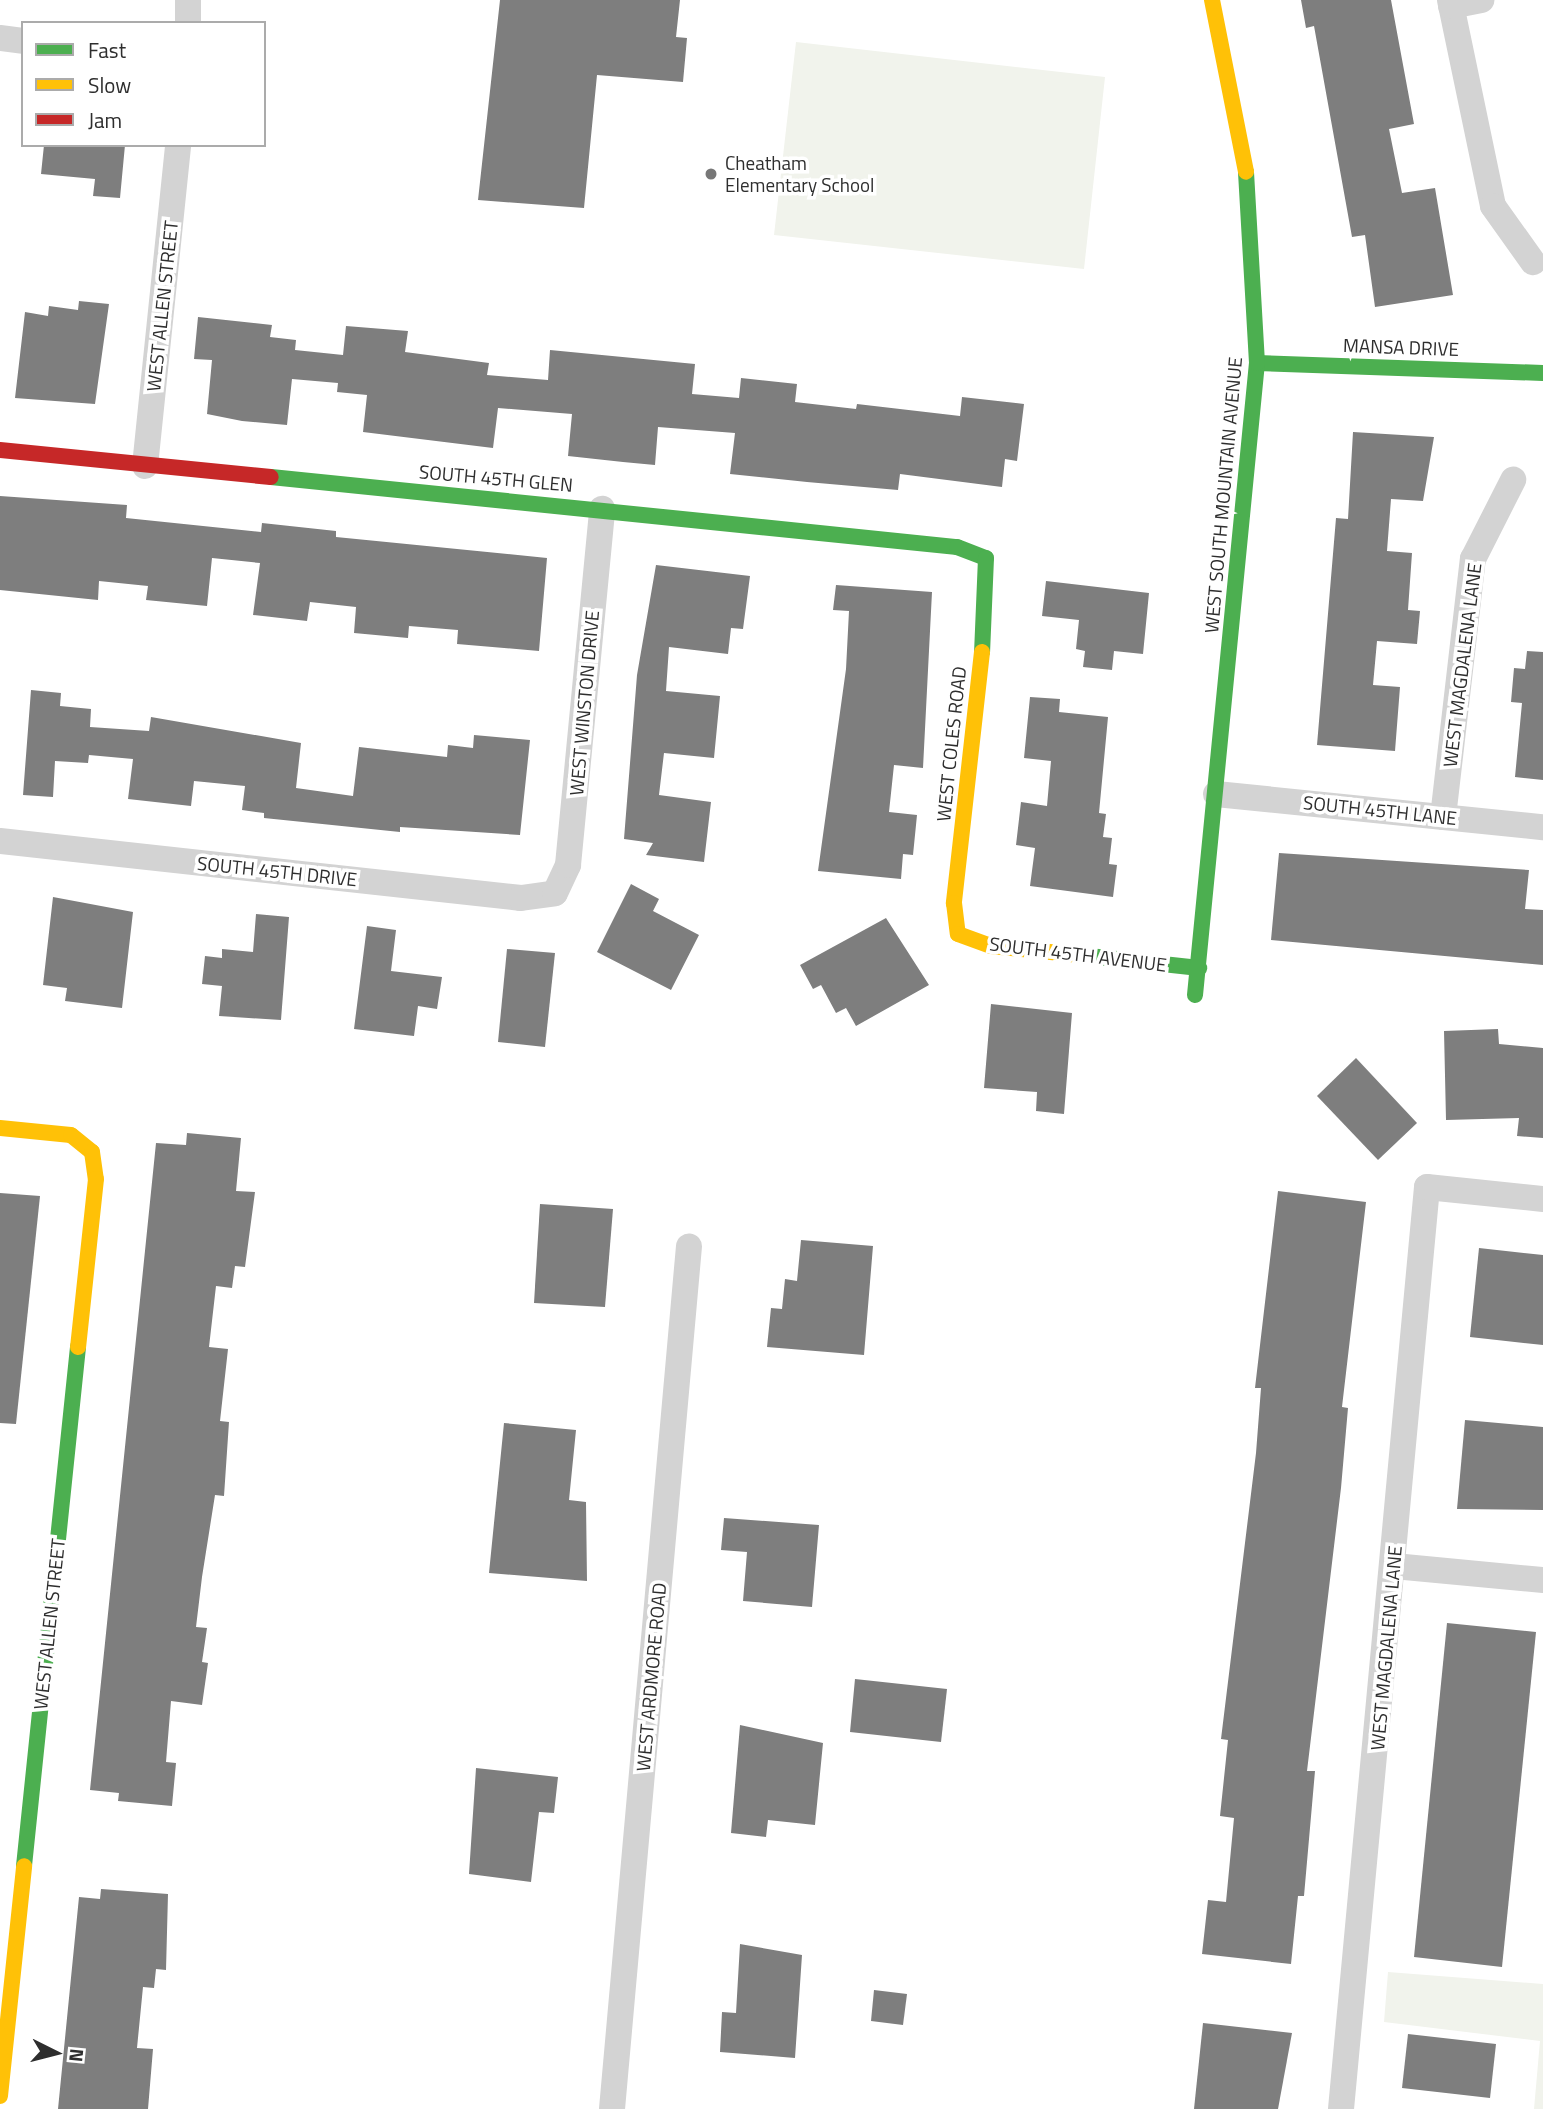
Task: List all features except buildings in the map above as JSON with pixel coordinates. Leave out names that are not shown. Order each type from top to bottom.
[{"type":"street","points":[[188,0],[188,21]]},
{"type":"street","name":"WEST SOUTH MOUNTAIN AVENUE","points":[[1195,995],[1257,363],[1252,205],[1212,0]]},
{"type":"street","points":[[1481,0],[1451,3],[1493,206],[1534,262]]},
{"type":"street","points":[[0,38],[21,41]]},
{"type":"street","name":"WEST ALLEN STREET","points":[[145,466],[178,147]]},
{"type":"street","name":"MANSA DRIVE","points":[[1257,363],[1543,373]]},
{"type":"street","name":"SOUTH 45TH GLEN","points":[[0,450],[957,547],[986,558]]},
{"type":"street","name":"WEST MAGDALENA LANE","points":[[1443,817],[1473,559],[1513,480]]},
{"type":"street","name":"WEST WINSTON DRIVE","points":[[555,894],[568,865],[602,509]]},
{"type":"street","name":"WEST COLES ROAD","points":[[958,934],[954,903],[989,587],[986,558]]},
{"type":"street","name":"SOUTH 45TH LANE","points":[[1216,794],[1543,827]]},
{"type":"street","name":"SOUTH 45TH DRIVE","points":[[0,841],[521,898],[555,894]]},
{"type":"street","name":"SOUTH 45TH AVENUE","points":[[958,934],[991,946],[1199,968]]},
{"type":"street","name":"WEST ALLEN STREET","points":[[0,1128],[72,1135],[92,1152],[96,1179],[0,2096]]},
{"type":"street","name":"WEST MAGDALENA LANE","points":[[1341,2109],[1394,1566],[1427,1187],[1543,1199]]},
{"type":"street","name":"WEST ARDMORE ROAD","points":[[612,2109],[689,1246]]},
{"type":"street","points":[[1394,1566],[1543,1580]]},
{"type":"shaded area","points":[[796,42],[1105,77],[1084,269],[774,235]]},
{"type":"shaded area","points":[[1388,1972],[1543,1984],[1543,2109],[1534,2109],[1540,2041],[1384,2022]]},
{"type":"traffic: fast","points":[[1195,995],[1257,363],[1246,172]]},
{"type":"traffic: fast","points":[[1257,363],[1543,373]]},
{"type":"traffic: fast","points":[[271,477],[957,547],[986,558],[982,652]]},
{"type":"traffic: fast","points":[[1080,955],[1199,968]]},
{"type":"traffic: fast","points":[[24,1866],[78,1347]]},
{"type":"traffic: slow","points":[[1212,0],[1246,172]]},
{"type":"traffic: slow","points":[[982,652],[954,903],[958,934],[991,946],[1080,955]]},
{"type":"traffic: slow","points":[[0,1128],[71,1135],[92,1152],[96,1179],[78,1347]]},
{"type":"traffic: slow","points":[[0,2096],[24,1866]]},
{"type":"traffic: jam","points":[[0,450],[271,477]]},
{"type":"place","name":"Cheatham Elementary School","points":[[711,174]]}]
